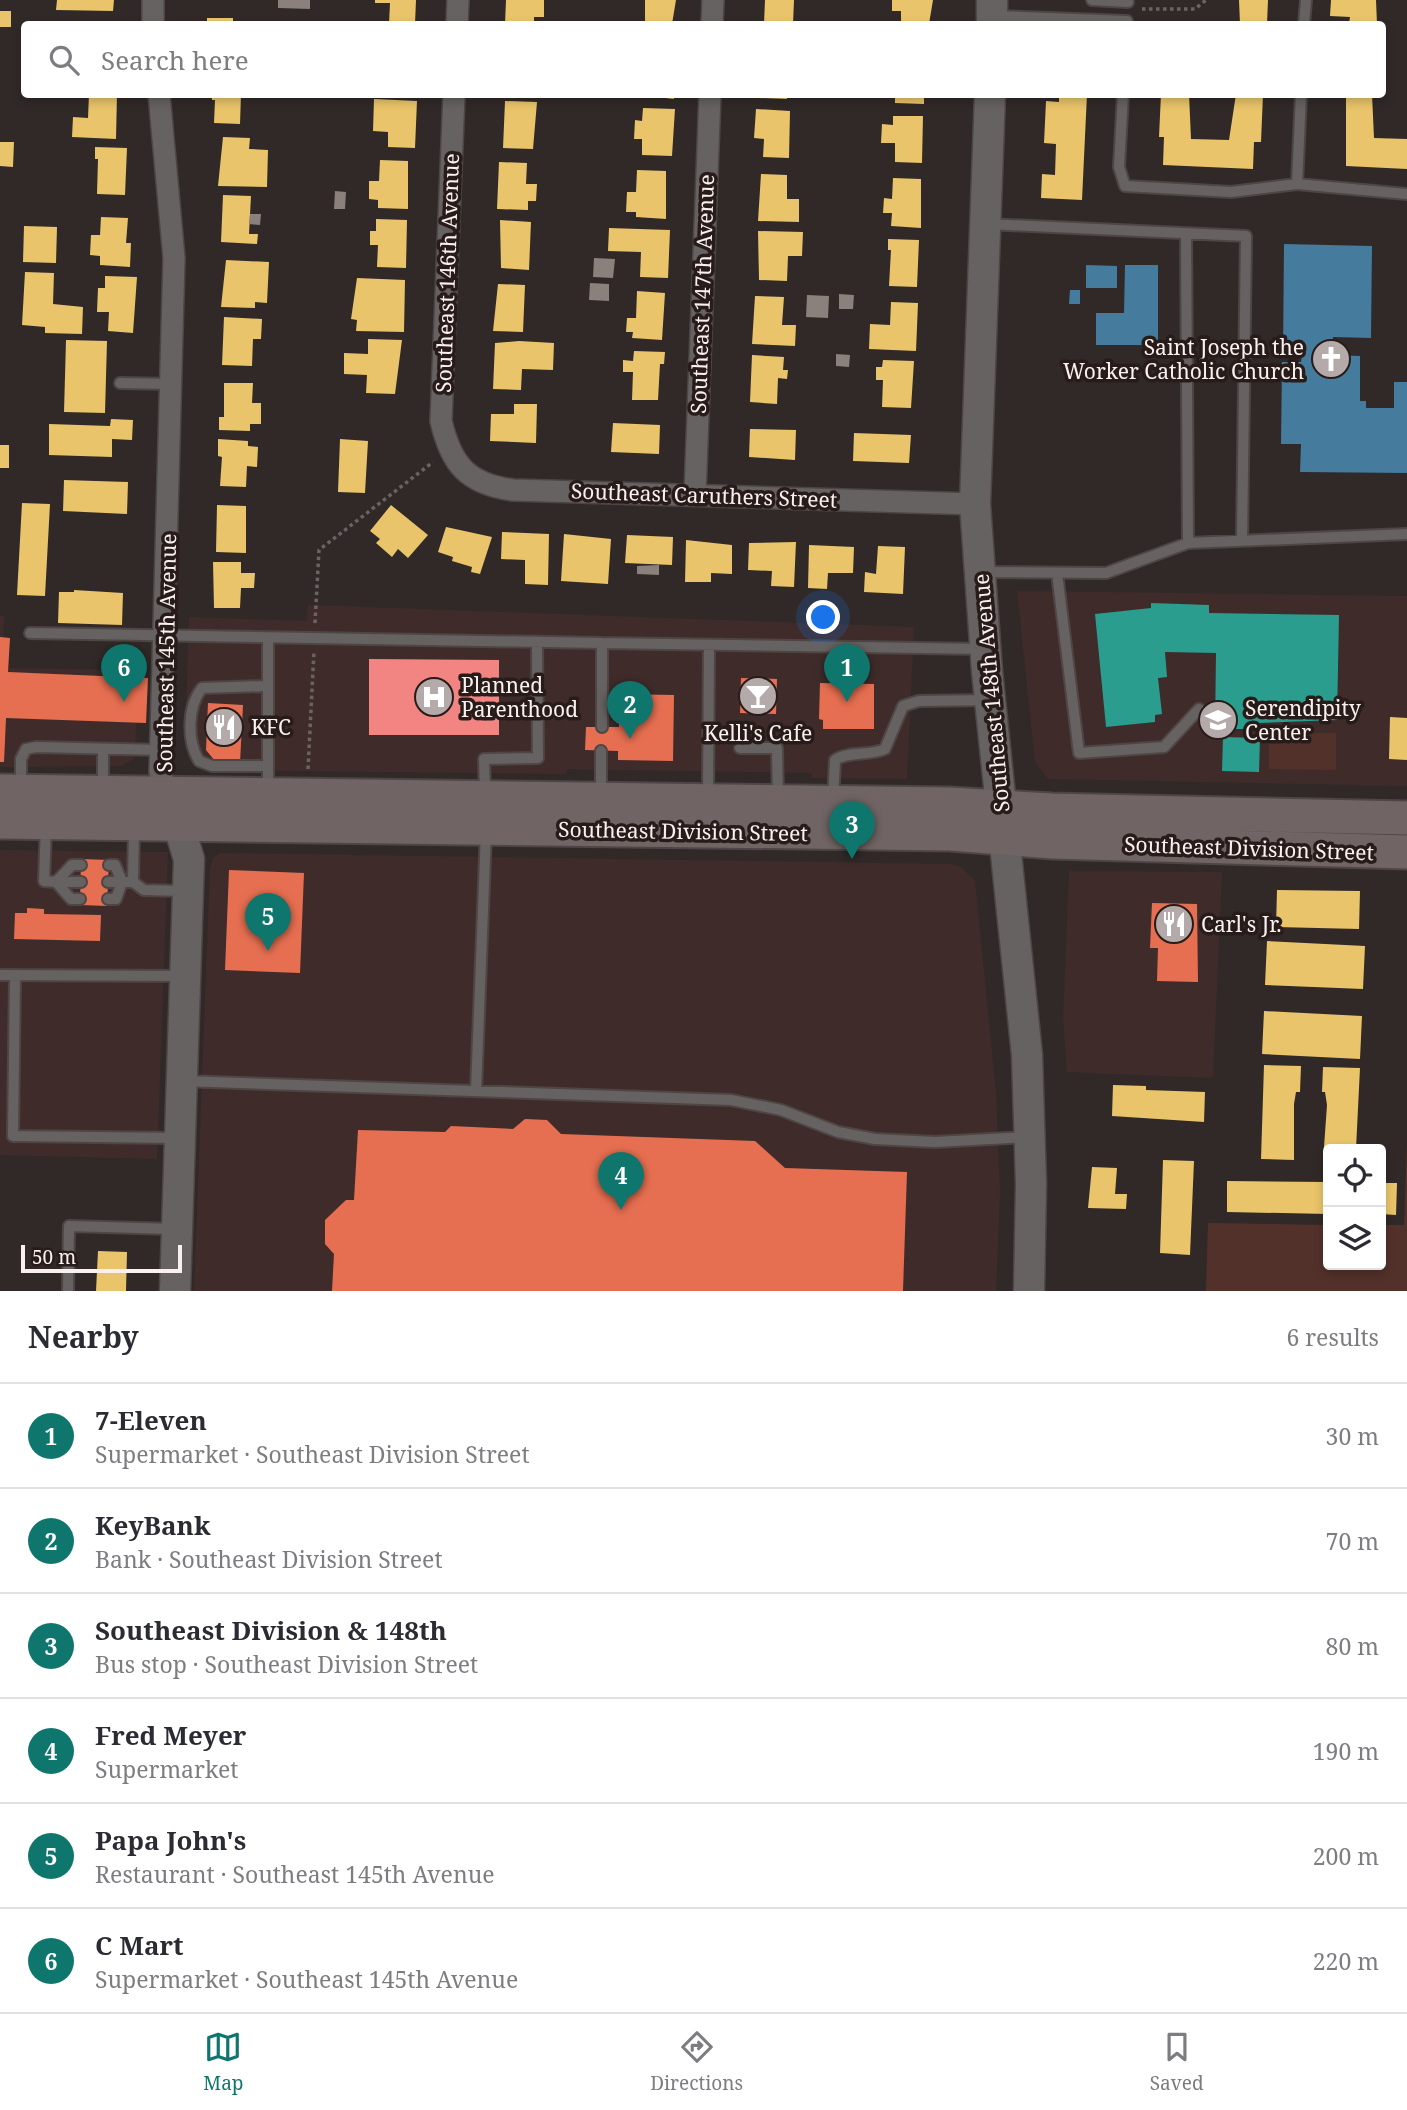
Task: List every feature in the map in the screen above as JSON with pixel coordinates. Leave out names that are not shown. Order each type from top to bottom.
[{"type":"main road","name":"Southeast 148th Avenue","points":[[989,98],[975,504],[986,649],[1027,1055],[1030,1137],[1029,1291]]},
{"type":"main road","name":"Southeast Division Street","points":[[10,792],[167,793],[268,780],[307,795],[486,813],[951,834],[1003,823],[1407,818]]},
{"type":"main road","name":"Southeast 145th Avenue","points":[[167,793],[189,859],[175,1291]]},
{"type":"main road","name":"Southeast Division Street","points":[[0,822],[179,824],[486,813],[601,799],[833,803],[1003,823],[1407,852]]},
{"type":"street","points":[[153,0],[153,21]]},
{"type":"street","points":[[457,21],[458,0]]},
{"type":"street","points":[[712,21],[713,0]]},
{"type":"street","name":"Southeast 145th Avenue","points":[[159,98],[174,258],[160,772],[167,793]]},
{"type":"street","name":"Southeast 146th Avenue","points":[[448,450],[441,421],[454,98]]},
{"type":"street","name":"Southeast 147th Avenue","points":[[695,494],[710,98]]},
{"type":"street","name":"Southeast Caruthers Street","points":[[448,450],[460,466],[489,487],[975,504]]},
{"type":"lane","points":[[1091,0],[1128,3],[1127,21]]},
{"type":"lane","points":[[1304,21],[1306,0]]},
{"type":"lane","points":[[992,14],[1097,21]]},
{"type":"lane","points":[[1123,98],[1119,167],[1125,186],[1231,192],[1297,184],[1407,194]]},
{"type":"lane","points":[[1297,184],[1301,98]]},
{"type":"lane","points":[[984,224],[1246,236],[1242,541]]},
{"type":"lane","points":[[1186,234],[1188,544]]},
{"type":"lane","points":[[120,383],[172,384]]},
{"type":"lane","points":[[979,572],[1106,573],[1188,544],[1407,534]]},
{"type":"lane","points":[[1057,573],[1079,753],[1164,747],[1199,709]]},
{"type":"lane","points":[[30,633],[986,649]]},
{"type":"lane","points":[[268,638],[268,687],[268,780],[199,761],[192,749],[192,701],[202,688],[268,687]]},
{"type":"lane","points":[[476,1091],[486,813],[484,759],[538,758],[537,642]]},
{"type":"lane","points":[[601,727],[602,643]]},
{"type":"lane","points":[[708,801],[709,645]]},
{"type":"lane","points":[[833,803],[835,760],[841,756],[863,756],[886,749],[902,706],[919,701],[991,699]]},
{"type":"lane","points":[[740,748],[777,748],[778,802]]},
{"type":"lane","points":[[10,792],[26,749],[161,750]]},
{"type":"lane","points":[[103,749],[103,793]]},
{"type":"lane","points":[[601,751],[601,799]]},
{"type":"lane","points":[[46,823],[44,881],[80,882]]},
{"type":"lane","points":[[108,899],[116,899],[127,882],[134,823]]},
{"type":"lane","points":[[56,881],[72,865],[81,865]]},
{"type":"lane","points":[[109,865],[116,865],[127,882]]},
{"type":"lane","points":[[56,881],[71,898],[80,899]]},
{"type":"lane","points":[[108,882],[127,882],[144,890],[188,891]]},
{"type":"lane","points":[[0,975],[185,976]]},
{"type":"lane","points":[[15,975],[13,1136],[180,1138]]},
{"type":"lane","points":[[182,1081],[731,1100],[781,1110],[838,1132],[875,1139],[935,1142],[1030,1137]]},
{"type":"lane","points":[[68,1291],[69,1227],[177,1229]]},
{"type":"path","points":[[1128,3],[1195,9],[1206,0]]},
{"type":"path","points":[[307,795],[319,550],[448,450]]},
{"type":"shaded area","name":"Serendipity Center","points":[[1017,591],[1407,596],[1407,786],[1048,779],[1035,762]]},
{"type":"shaded area","points":[[308,605],[914,627],[907,779],[812,778],[812,773],[567,769],[566,774],[207,770],[185,748],[189,617],[307,621]]},
{"type":"shaded area","points":[[0,615],[4,616],[3,668],[138,670],[135,758],[121,766],[0,767]]},
{"type":"shaded area","points":[[1269,733],[1336,733],[1336,770],[1269,769]]},
{"type":"shaded area","points":[[0,850],[168,852],[157,1159],[0,1155]]},
{"type":"shaded area","points":[[221,853],[960,866],[975,881],[996,1092],[1000,1192],[996,1291],[194,1291],[210,868],[213,858]]},
{"type":"shaded area","points":[[1069,871],[1222,872],[1213,1078],[1067,1072],[1063,1020]]},
{"type":"shaded area","points":[[1407,1141],[1407,1291],[1206,1291],[1208,1223],[1323,1225],[1323,1270],[1386,1270],[1386,1225],[1404,1225]]},
{"type":"building: Homes","points":[[57,0],[114,0],[113,11],[56,10]]},
{"type":"building: Homes","points":[[375,0],[416,0],[415,21],[389,21],[390,3],[375,3]]},
{"type":"building: Homes","points":[[506,0],[544,0],[544,17],[534,17],[534,21],[505,21]]},
{"type":"building: Homes","points":[[645,0],[676,0],[672,21],[645,21]]},
{"type":"building: Homes","points":[[765,0],[794,0],[793,21],[764,21]]},
{"type":"building: Homes","points":[[892,0],[933,0],[930,21],[901,21],[901,11],[892,11]]},
{"type":"building: Homes","points":[[1239,0],[1268,0],[1267,21],[1240,21]]},
{"type":"building: Homes","points":[[1331,0],[1376,0],[1377,21],[1349,21],[1350,17],[1330,16]]},
{"type":"building: Homes","points":[[0,11],[11,11],[11,27],[0,27]]},
{"type":"building: Homes","points":[[207,18],[233,18],[233,21],[207,21]]},
{"type":"building: Homes","points":[[89,98],[117,98],[116,139],[72,137],[73,117],[88,118]]},
{"type":"building: Homes","points":[[241,98],[240,124],[214,123],[215,100],[212,100]]},
{"type":"building: Homes","points":[[895,98],[924,98],[924,104],[895,103]]},
{"type":"building: Homes","points":[[1059,98],[1087,98],[1082,200],[1041,198],[1042,174],[1055,175],[1056,144],[1044,143],[1046,101],[1059,102]]},
{"type":"building: Homes","points":[[1161,98],[1189,98],[1191,139],[1229,140],[1235,98],[1263,98],[1261,142],[1254,142],[1253,169],[1163,165],[1164,137],[1159,137]]},
{"type":"building: Homes","points":[[1346,98],[1372,98],[1374,138],[1407,139],[1407,169],[1346,166]]},
{"type":"building: Homes","points":[[374,99],[417,101],[415,148],[388,147],[388,132],[373,131]]},
{"type":"building: Homes","points":[[505,101],[537,102],[533,149],[503,148]]},
{"type":"building: Homes","points":[[643,108],[675,109],[672,156],[642,155],[642,139],[634,139],[635,120],[642,121]]},
{"type":"building: Homes","points":[[756,109],[790,111],[789,158],[763,157],[764,139],[754,138]]},
{"type":"building: Homes","points":[[893,116],[923,116],[922,163],[895,162],[895,143],[881,143],[882,124],[893,125]]},
{"type":"building: Homes","points":[[223,137],[250,138],[249,149],[268,150],[267,187],[218,186]]},
{"type":"building: Homes","points":[[0,142],[14,142],[13,167],[0,166]]},
{"type":"building: Homes","points":[[95,147],[127,148],[125,195],[97,194],[98,159],[95,159]]},
{"type":"building: Homes","points":[[380,160],[408,161],[408,209],[378,208],[378,200],[369,199],[369,181],[379,181]]},
{"type":"building: Homes","points":[[499,162],[527,163],[526,184],[537,184],[536,201],[528,201],[528,210],[497,209]]},
{"type":"building: Homes","points":[[637,170],[666,171],[666,219],[636,217],[636,212],[626,212],[627,192],[636,192]]},
{"type":"building: Homes","points":[[761,174],[787,175],[787,199],[799,199],[799,222],[758,221]]},
{"type":"building: Homes","points":[[893,178],[921,179],[921,228],[891,226],[892,213],[883,213],[884,198],[892,199]]},
{"type":"building: Homes","points":[[223,195],[251,196],[249,234],[258,234],[257,244],[221,242]]},
{"type":"building: Homes","points":[[101,217],[128,218],[126,243],[131,243],[130,267],[100,265],[100,256],[90,255],[91,235],[100,235]]},
{"type":"building: Homes","points":[[376,219],[407,220],[406,268],[377,267],[378,245],[370,245],[370,231],[376,231]]},
{"type":"building: Homes","points":[[500,220],[531,222],[529,270],[501,268]]},
{"type":"building: Homes","points":[[24,226],[57,227],[56,263],[23,262]]},
{"type":"building: Homes","points":[[609,228],[670,230],[668,278],[640,277],[641,252],[608,251]]},
{"type":"building: Homes","points":[[758,231],[803,232],[802,256],[788,256],[787,281],[759,280]]},
{"type":"building: Homes","points":[[888,239],[919,240],[917,287],[889,286],[891,250],[888,250]]},
{"type":"building: Homes","points":[[226,260],[269,262],[267,303],[255,302],[255,308],[221,307]]},
{"type":"building: Homes","points":[[25,272],[54,273],[53,304],[83,307],[82,334],[45,333],[45,327],[22,325]]},
{"type":"building: Homes","points":[[105,276],[137,277],[133,333],[108,331],[109,312],[97,312],[98,288],[105,288]]},
{"type":"building: Homes","points":[[357,278],[405,280],[404,332],[356,331],[357,320],[351,319]]},
{"type":"building: Homes","points":[[498,284],[525,285],[523,332],[493,331]]},
{"type":"building: Homes","points":[[637,291],[665,293],[662,340],[632,338],[633,332],[626,332],[627,318],[636,318]]},
{"type":"building: Homes","points":[[755,296],[784,297],[782,325],[796,325],[795,346],[752,344]]},
{"type":"building: Homes","points":[[891,302],[918,303],[916,351],[869,349],[870,324],[890,325]]},
{"type":"building: Homes","points":[[224,317],[262,319],[261,339],[253,339],[252,366],[222,365]]},
{"type":"building: Homes","points":[[368,339],[402,340],[395,394],[366,393],[367,375],[344,374],[344,353],[368,354]]},
{"type":"building: Homes","points":[[66,340],[107,341],[105,413],[64,412]]},
{"type":"building: Homes","points":[[495,343],[554,343],[553,370],[522,369],[521,390],[493,389]]},
{"type":"building: Homes","points":[[634,351],[665,352],[664,364],[660,364],[658,400],[632,400],[633,372],[623,372],[623,360],[633,361]]},
{"type":"building: Homes","points":[[752,355],[784,357],[783,370],[788,370],[787,379],[778,378],[777,404],[750,402]]},
{"type":"building: Homes","points":[[883,360],[914,361],[911,408],[882,407],[883,380],[876,380],[876,367],[882,367]]},
{"type":"building: Homes","points":[[224,383],[253,383],[252,403],[261,403],[261,424],[250,424],[250,431],[219,430],[219,417],[224,417]]},
{"type":"building: Homes","points":[[514,404],[537,404],[536,443],[490,441],[491,414],[514,414]]},
{"type":"building: Homes","points":[[111,419],[133,420],[132,440],[112,439],[112,457],[49,455],[49,424],[110,426]]},
{"type":"building: Homes","points":[[613,423],[660,425],[659,454],[611,452]]},
{"type":"building: Homes","points":[[750,429],[796,430],[795,460],[749,457]]},
{"type":"building: Homes","points":[[854,433],[911,435],[909,463],[853,461]]},
{"type":"building: Homes","points":[[218,439],[248,441],[248,446],[258,447],[257,467],[247,466],[246,487],[220,486],[222,457],[218,456]]},
{"type":"building: Homes","points":[[340,439],[368,441],[365,493],[338,492]]},
{"type":"building: Homes","points":[[0,445],[9,445],[9,468],[0,468]]},
{"type":"building: Homes","points":[[64,480],[128,482],[127,514],[63,511]]},
{"type":"building: Homes","points":[[22,503],[50,504],[45,596],[17,595]]},
{"type":"building: Homes","points":[[217,505],[246,506],[246,553],[216,552]]},
{"type":"building: Homes","points":[[391,505],[428,535],[408,558],[398,549],[392,557],[376,543],[380,539],[370,531]]},
{"type":"building: Homes","points":[[446,527],[492,537],[480,574],[471,572],[472,567],[452,561],[453,557],[438,552]]},
{"type":"building: Homes","points":[[502,532],[549,534],[548,585],[525,584],[525,560],[501,559]]},
{"type":"building: Homes","points":[[564,534],[611,539],[608,584],[561,581]]},
{"type":"building: Homes","points":[[627,535],[673,537],[672,565],[625,563]]},
{"type":"building: Homes","points":[[686,540],[732,545],[732,574],[711,573],[711,582],[685,582]]},
{"type":"building: Homes","points":[[796,542],[794,587],[771,586],[772,571],[748,570],[749,543]]},
{"type":"building: Homes","points":[[809,545],[854,547],[853,573],[828,573],[827,589],[808,588]]},
{"type":"building: Homes","points":[[878,546],[905,547],[903,594],[864,592],[865,572],[876,574]]},
{"type":"building: Homes","points":[[213,562],[241,562],[241,573],[255,573],[254,588],[241,588],[240,608],[214,608]]},
{"type":"building: Homes","points":[[74,590],[123,593],[122,625],[58,623],[59,592]]},
{"type":"building: Homes","points":[[1390,717],[1407,718],[1407,760],[1389,759]]},
{"type":"building: Homes","points":[[1277,890],[1360,891],[1359,929],[1276,927]]},
{"type":"building: Homes","points":[[1267,941],[1365,946],[1363,989],[1265,985]]},
{"type":"building: Homes","points":[[1264,1011],[1362,1016],[1360,1059],[1262,1054]]},
{"type":"building: Homes","points":[[1264,1065],[1301,1066],[1300,1092],[1296,1092],[1294,1104],[1294,1160],[1261,1159]]},
{"type":"building: Homes","points":[[1323,1067],[1360,1068],[1356,1144],[1324,1144],[1327,1105],[1325,1092],[1322,1092]]},
{"type":"building: Homes","points":[[1113,1085],[1146,1086],[1146,1090],[1205,1092],[1204,1122],[1112,1116]]},
{"type":"building: Homes","points":[[1163,1160],[1194,1161],[1190,1255],[1160,1253]]},
{"type":"building: Homes","points":[[1092,1167],[1117,1168],[1115,1194],[1127,1194],[1126,1209],[1088,1208]]},
{"type":"building: Homes","points":[[1227,1181],[1323,1182],[1323,1214],[1227,1212]]},
{"type":"building: Homes","points":[[1386,1183],[1397,1183],[1396,1215],[1386,1214]]},
{"type":"building: Homes","points":[[98,1251],[127,1252],[126,1291],[96,1291]]},
{"type":"building: Shops","points":[[0,637],[10,638],[8,672],[148,678],[146,723],[6,718],[4,762],[0,762]]},
{"type":"building: Shops","name":"Kelli's Cafe","points":[[741,678],[777,679],[776,714],[740,713]]},
{"type":"building: Shops","points":[[820,683],[874,684],[874,729],[823,729],[823,720],[819,719]]},
{"type":"building: Shops","points":[[619,694],[674,695],[673,761],[618,760],[618,751],[585,750],[586,727],[619,727]]},
{"type":"building: Shops","name":"KFC","points":[[208,703],[243,705],[240,763],[215,761],[206,750]]},
{"type":"building: Shops","points":[[81,859],[109,860],[107,906],[80,905]]},
{"type":"building: Shops","points":[[229,870],[304,873],[300,973],[225,970]]},
{"type":"building: Shops","name":"Carl's Jr.","points":[[1152,903],[1197,904],[1198,982],[1157,981],[1158,948],[1150,948]]},
{"type":"building: Shops","points":[[27,908],[44,909],[44,914],[101,915],[100,941],[14,939],[15,913],[27,913]]},
{"type":"building: Shops","points":[[525,1119],[547,1120],[561,1134],[755,1141],[785,1168],[907,1172],[903,1291],[332,1291],[334,1254],[325,1244],[325,1220],[346,1200],[354,1200],[358,1130],[445,1132],[451,1126],[513,1129]]},
{"type":"building: Schools","points":[[1151,603],[1209,605],[1209,613],[1339,615],[1337,720],[1259,723],[1259,729],[1215,729],[1216,653],[1165,652],[1167,677],[1158,678],[1162,714],[1155,715],[1155,722],[1106,727],[1095,614],[1151,608]]},
{"type":"building: Schools","points":[[1223,737],[1260,738],[1259,772],[1222,771]]},
{"type":"building: Health","name":"Planned Parenthood","points":[[369,659],[499,660],[499,735],[369,735]]},
{"type":"building: Public","name":"Saint Joseph the Worker Catholic Church","points":[[1284,244],[1372,246],[1371,338],[1333,337],[1332,355],[1360,356],[1360,401],[1366,401],[1366,408],[1394,408],[1394,382],[1407,382],[1407,473],[1300,472],[1301,444],[1281,444],[1282,362],[1301,362],[1302,355],[1283,355]]},
{"type":"building: Public","points":[[1086,265],[1117,266],[1117,288],[1086,288]]},
{"type":"building: Public","points":[[1125,265],[1158,265],[1158,345],[1096,345],[1096,313],[1124,313]]},
{"type":"building: Public","points":[[1070,290],[1080,290],[1080,304],[1069,304]]},
{"type":"building: Industry","points":[[278,0],[310,0],[310,9],[278,8]]},
{"type":"building: Industry","points":[[335,191],[346,192],[345,209],[334,209]]},
{"type":"building: Industry","points":[[250,214],[261,214],[260,225],[249,224]]},
{"type":"building: Industry","points":[[594,258],[615,259],[613,278],[593,277]]},
{"type":"building: Industry","points":[[590,283],[609,284],[609,301],[589,300]]},
{"type":"building: Industry","points":[[839,294],[854,295],[853,309],[839,309]]},
{"type":"building: Industry","points":[[807,295],[829,296],[828,318],[806,317]]},
{"type":"building: Industry","points":[[836,354],[850,355],[849,367],[836,366]]},
{"type":"building: Industry","points":[[659,565],[659,575],[637,574],[637,566]]},
{"type":"place","name":"Saint Joseph the Worker Catholic Church","points":[[1331,359]]},
{"type":"place","name":"Kelli's Cafe","points":[[758,696]]},
{"type":"place","name":"Planned Parenthood","points":[[434,697]]},
{"type":"place","name":"C Mart","points":[[124,702]]},
{"type":"place","name":"7-Eleven","points":[[847,702]]},
{"type":"place","name":"Serendipity Center","points":[[1218,720]]},
{"type":"place","name":"KFC","points":[[224,727]]},
{"type":"place","name":"KeyBank","points":[[630,739]]},
{"type":"place","name":"Southeast Division & 148th","points":[[852,859]]},
{"type":"place","name":"Carl's Jr.","points":[[1174,924]]},
{"type":"place","name":"Papa John's","points":[[268,951]]},
{"type":"place","name":"Fred Meyer","points":[[621,1210]]}]
